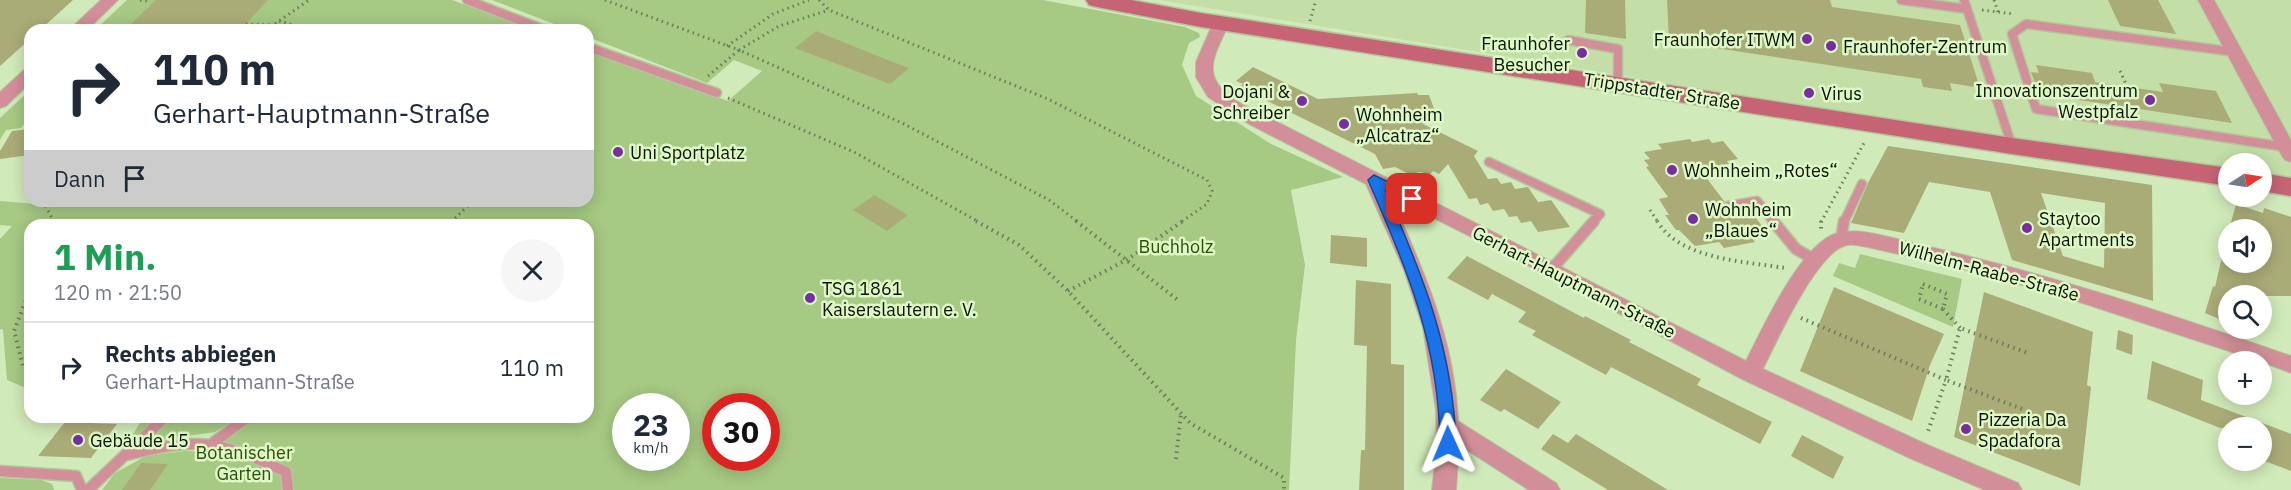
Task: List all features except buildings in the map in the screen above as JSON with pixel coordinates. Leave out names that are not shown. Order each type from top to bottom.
[{"type":"main road","name":"Trippstadter Straße","points":[[1097,0],[1221,23],[2013,146],[2218,175]]},
{"type":"main road","points":[[2272,184],[2291,187]]},
{"type":"street","points":[[84,24],[110,0]]},
{"type":"street","points":[[2205,1],[2287,145]]},
{"type":"street","name":"Gerhart-Hauptmann-Straße","points":[[1221,23],[1203,69],[1207,83],[1214,95],[1255,120],[1552,269],[1750,374],[1922,453],[2010,490]]},
{"type":"street","points":[[0,102],[24,80]]},
{"type":"street","points":[[1374,180],[1414,270],[1433,328],[1448,426],[1444,490]]},
{"type":"street","points":[[1750,374],[1811,266],[1836,241]]},
{"type":"street","name":"Wilhelm-Raabe-Straße","points":[[1836,241],[1873,241],[1955,259],[2176,324],[2291,365]]},
{"type":"street","points":[[1448,426],[1548,490]]},
{"type":"lane","points":[[467,0],[529,24]]},
{"type":"lane","points":[[1900,0],[1965,4],[2013,146]]},
{"type":"lane","points":[[2235,52],[2026,24],[2012,34],[2036,109],[2287,145]]},
{"type":"lane","points":[[1568,40],[1618,49],[1618,84]]},
{"type":"lane","points":[[594,49],[717,93]]},
{"type":"lane","points":[[1489,162],[1600,214],[1552,269]]},
{"type":"lane","points":[[1836,241],[1845,216],[1862,184]]},
{"type":"lane","points":[[1728,206],[1757,201],[1811,266]]},
{"type":"lane","points":[[88,490],[159,423]]},
{"type":"lane","points":[[213,443],[239,423]]},
{"type":"lane","points":[[127,455],[153,448],[213,443],[242,452],[286,472],[288,490]]},
{"type":"lane","points":[[0,471],[76,476],[82,490]]},
{"type":"path","points":[[140,0],[148,1]]},
{"type":"path","points":[[275,24],[309,0]]},
{"type":"path","points":[[605,0],[739,50],[902,123],[1049,200],[1178,300]]},
{"type":"path","points":[[727,46],[773,14],[809,0]]},
{"type":"path","points":[[819,0],[829,10],[1048,99],[1207,180],[1212,191],[1207,204],[1128,259],[1068,291]]},
{"type":"path","points":[[1994,0],[1998,12]]},
{"type":"path","points":[[696,86],[739,50],[779,26],[829,10]]},
{"type":"path","points":[[279,21],[289,24]]},
{"type":"path","points":[[2120,71],[2127,86]]},
{"type":"path","points":[[717,93],[854,152],[1019,245],[1068,291],[1190,423],[1284,477],[1284,490]]},
{"type":"path","points":[[1836,241],[1821,232],[1821,220],[1858,153]]},
{"type":"path","points":[[454,219],[466,207]]},
{"type":"path","points":[[1650,210],[1663,231],[1697,252],[1811,266]]},
{"type":"path","points":[[1943,309],[1947,294],[1923,284],[1919,299],[1943,309],[1960,328],[2028,353]]},
{"type":"path","points":[[24,306],[15,331],[24,367]]},
{"type":"path","points":[[1801,318],[2022,410]]},
{"type":"path","points":[[1926,441],[1960,328]]},
{"type":"path","points":[[1176,459],[1181,413]]},
{"type":"shaded area","points":[[1159,0],[2291,0],[2291,198],[2272,195],[2272,153],[2218,153],[2218,185],[1835,127],[1834,110]]},
{"type":"green space","points":[[127,0],[452,0],[518,24],[101,24]]},
{"type":"green space","points":[[492,0],[1043,0],[1185,27],[1199,33],[1200,37],[1189,43],[1182,65],[1196,96],[1271,144],[1343,177],[1291,190],[1305,265],[1296,340],[1289,490],[102,490],[115,473],[146,456],[185,451],[210,452],[247,423],[594,423],[594,219],[24,219],[24,387],[7,380],[3,330],[0,329],[0,239],[12,226],[0,225],[0,201],[24,203],[24,207],[594,207],[594,51],[728,101],[762,71],[734,60],[707,83],[594,39],[594,24],[554,24]]},
{"type":"green space","points":[[24,96],[24,124],[21,128],[6,130],[0,140],[0,118]]},
{"type":"green space","points":[[1860,254],[1962,279],[1953,327],[1833,276],[1839,263],[1855,268]]},
{"type":"green space","points":[[140,423],[230,423],[215,432],[126,445]]},
{"type":"green space","points":[[0,478],[41,480],[52,484],[54,490],[0,490]]},
{"type":"place","name":"Fraunhofer ITWM","points":[[1807,39]]},
{"type":"place","name":"Fraunhofer-Zentrum","points":[[1831,46]]},
{"type":"place","name":"Fraunhofer Besucher","points":[[1582,53]]},
{"type":"place","name":"Virus","points":[[1809,93]]},
{"type":"place","name":"Innovationszentrum Westpfalz","points":[[2150,100]]},
{"type":"place","name":"Dojani & Schreiber","points":[[1302,101]]},
{"type":"place","name":"Wohnheim „Alcatraz“","points":[[1344,124]]},
{"type":"place","name":"Uni Sportplatz","points":[[618,152]]},
{"type":"place","name":"Wohnheim „Rotes“","points":[[1672,170]]},
{"type":"place","name":"Wohnheim „Blaues“","points":[[1693,219]]},
{"type":"place","name":"Staytoo Apartments","points":[[2027,228]]},
{"type":"place","name":"TSG 1861 Kaiserslautern e. V.","points":[[810,298]]},
{"type":"place","name":"Pizzeria Da Spadafora","points":[[1966,429]]},
{"type":"place","name":"Gebäude 15","points":[[78,440]]},
{"type":"route","points":[[1412,199],[1374,180],[1414,270],[1433,328],[1447,410],[1448,444]]},
{"type":"park label","name":"Buchholz","points":[[1176,246]]},
{"type":"park label","name":"Botanischer Garten","points":[[244,462]]}]
